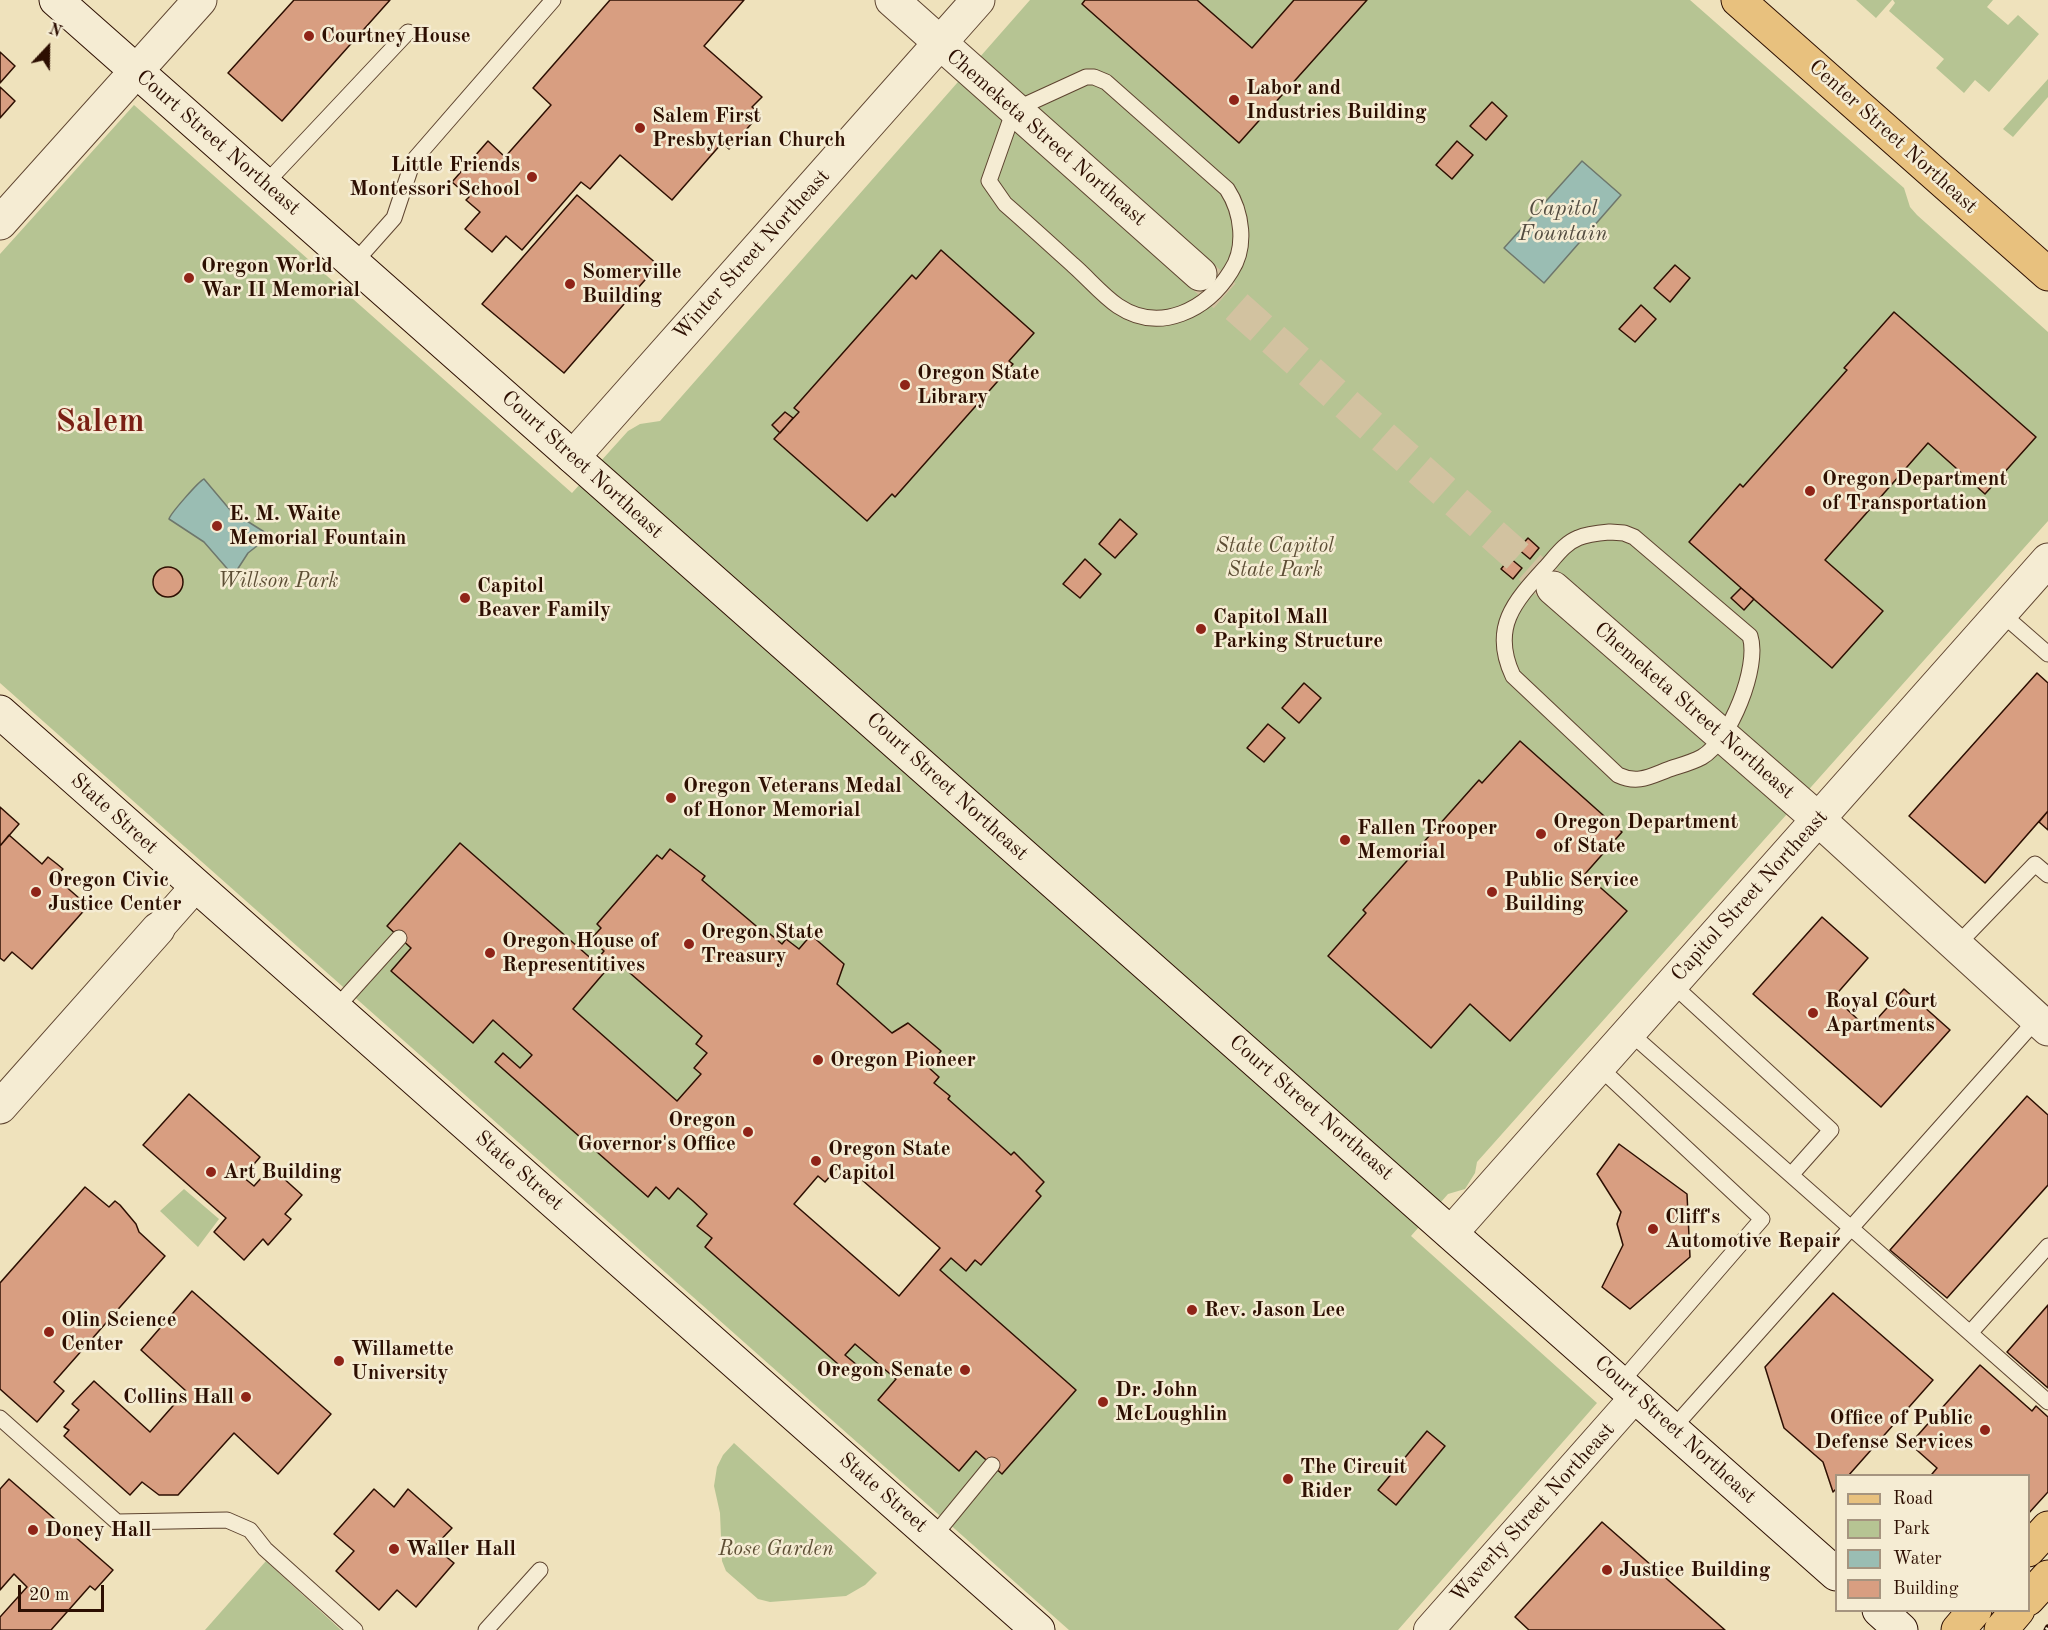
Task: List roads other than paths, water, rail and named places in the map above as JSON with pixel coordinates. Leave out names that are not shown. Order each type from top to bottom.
[{"type":"main road","name":"Court Street Northeast","points":[[56,0],[1672,1428],[1829,1563]]},
{"type":"main road","points":[[0,223],[200,0]]},
{"type":"main road","name":"Chemeketa Street Northeast","points":[[892,0],[1200,274]]},
{"type":"main road","name":"Winter Street Northeast","points":[[573,457],[978,0]]},
{"type":"main road","name":"Center Street Northeast","points":[[1755,5],[2048,274]]},
{"type":"main road","name":"Capitol Street Northeast","points":[[1451,1233],[2048,560]]},
{"type":"main road","name":"Chemeketa Street Northeast","points":[[1553,588],[1818,819],[2042,1024]]},
{"type":"main road","name":"State Street","points":[[0,712],[1038,1630]]},
{"type":"main road","points":[[0,1107],[158,929]]},
{"type":"main road","points":[[2030,1548],[2048,1528]]},
{"type":"main road","points":[[2030,1597],[2048,1577]]},
{"type":"main road","points":[[1880,1612],[1901,1630]]},
{"type":"main road","points":[[1958,1630],[1974,1612]]},
{"type":"main road","points":[[2001,1630],[2017,1612]]},
{"type":"street","points":[[158,929],[196,886]]},
{"type":"street","name":"Waverly Street Northeast","points":[[1442,1626],[1629,1389]]},
{"type":"lane","points":[[354,263],[394,218],[413,161],[553,0]]},
{"type":"lane","points":[[265,184],[408,32]]},
{"type":"lane","points":[[1094,77],[1106,82],[1227,189],[1234,200],[1242,231],[1238,254],[1233,269],[1218,290],[1202,303],[1169,318],[1153,318],[1117,305],[1005,204],[992,188],[989,181],[1014,110],[1062,87],[1094,77]]},
{"type":"lane","points":[[1624,533],[1634,537],[1750,636],[1753,660],[1740,700],[1723,737],[1703,756],[1641,780],[1627,779],[1618,775],[1513,676],[1505,660],[1503,643],[1506,624],[1519,596],[1564,547],[1577,538],[1595,534],[1624,533]]},
{"type":"lane","points":[[2001,613],[2048,654]]},
{"type":"lane","points":[[1955,946],[2035,864],[2048,875]]},
{"type":"lane","points":[[335,1009],[399,938]]},
{"type":"lane","points":[[1672,984],[1831,1130],[1791,1175]]},
{"type":"lane","points":[[1672,1428],[1850,1227],[2042,1024]]},
{"type":"lane","points":[[1629,1032],[2048,1402]]},
{"type":"lane","points":[[1599,1067],[1762,1219],[1629,1389]]},
{"type":"lane","points":[[1970,1333],[2048,1246]]},
{"type":"lane","points":[[0,1418],[117,1522],[227,1520],[250,1530],[265,1549],[355,1630]]},
{"type":"lane","points":[[933,1537],[993,1465]]},
{"type":"lane","points":[[486,1630],[540,1570]]},
{"type":"water","name":"Capitol Fountain","points":[[1582,161],[1621,195],[1544,283],[1504,248]]},
{"type":"water","name":"E. M. Waite Memorial Fountain","points":[[204,479],[231,511],[266,533],[262,542],[248,553],[237,570],[231,573],[204,542],[169,519]]},
{"type":"tunnel","points":[[1200,274],[1553,588]]},
{"type":"place","name":"Courtney House","points":[[309,36]]},
{"type":"place","name":"Labor and Industries Building","points":[[1234,100]]},
{"type":"place","name":"Salem First Presbyterian Church","points":[[640,128]]},
{"type":"place","name":"Little Friends Montessori School","points":[[532,177]]},
{"type":"place","name":"Oregon World War II Memorial","points":[[189,278]]},
{"type":"place","name":"Somerville Building","points":[[570,284]]},
{"type":"place","name":"Oregon State Library","points":[[905,385]]},
{"type":"place","name":"Oregon Department of Transportation","points":[[1810,491]]},
{"type":"place","name":"E. M. Waite Memorial Fountain","points":[[217,526]]},
{"type":"place","name":"Capitol Beaver Family","points":[[465,598]]},
{"type":"place","name":"Capitol Mall Parking Structure","points":[[1201,629]]},
{"type":"place","name":"Oregon Veterans Medal of Honor Memorial","points":[[671,798]]},
{"type":"place","name":"Oregon Department of State","points":[[1541,834]]},
{"type":"place","name":"Fallen Trooper Memorial","points":[[1345,840]]},
{"type":"place","name":"Oregon Civic Justice Center","points":[[36,892]]},
{"type":"place","name":"Public Service Building","points":[[1492,892]]},
{"type":"place","name":"Oregon State Treasury","points":[[689,944]]},
{"type":"place","name":"Oregon House of Representitives","points":[[490,953]]},
{"type":"place","name":"Royal Court Apartments","points":[[1813,1013]]},
{"type":"place","name":"Oregon Pioneer","points":[[818,1060]]},
{"type":"place","name":"Oregon Governor's Office","points":[[748,1132]]},
{"type":"place","name":"Oregon State Capitol","points":[[816,1161]]},
{"type":"place","name":"Art Building","points":[[211,1172]]},
{"type":"place","name":"Cliff's Automotive Repair","points":[[1653,1229]]},
{"type":"place","name":"Rev. Jason Lee","points":[[1192,1310]]},
{"type":"place","name":"Olin Science Center","points":[[49,1332]]},
{"type":"place","name":"Willamette University","points":[[339,1361]]},
{"type":"place","name":"Oregon Senate","points":[[965,1370]]},
{"type":"place","name":"Collins Hall","points":[[246,1397]]},
{"type":"place","name":"Dr. John McLoughlin","points":[[1103,1402]]},
{"type":"place","name":"Office of Public Defense Services","points":[[1985,1430]]},
{"type":"place","name":"The Circuit Rider","points":[[1288,1479]]},
{"type":"place","name":"Doney Hall","points":[[33,1530]]},
{"type":"place","name":"Waller Hall","points":[[394,1549]]},
{"type":"place","name":"Justice Building","points":[[1607,1570]]},
{"type":"district","name":"Salem","points":[[100,422]]},
{"type":"park label","name":"State Capitol State Park","points":[[1275,558]]},
{"type":"park label","name":"Willson Park","points":[[278,581]]},
{"type":"park label","name":"Rose Garden","points":[[776,1549]]}]
